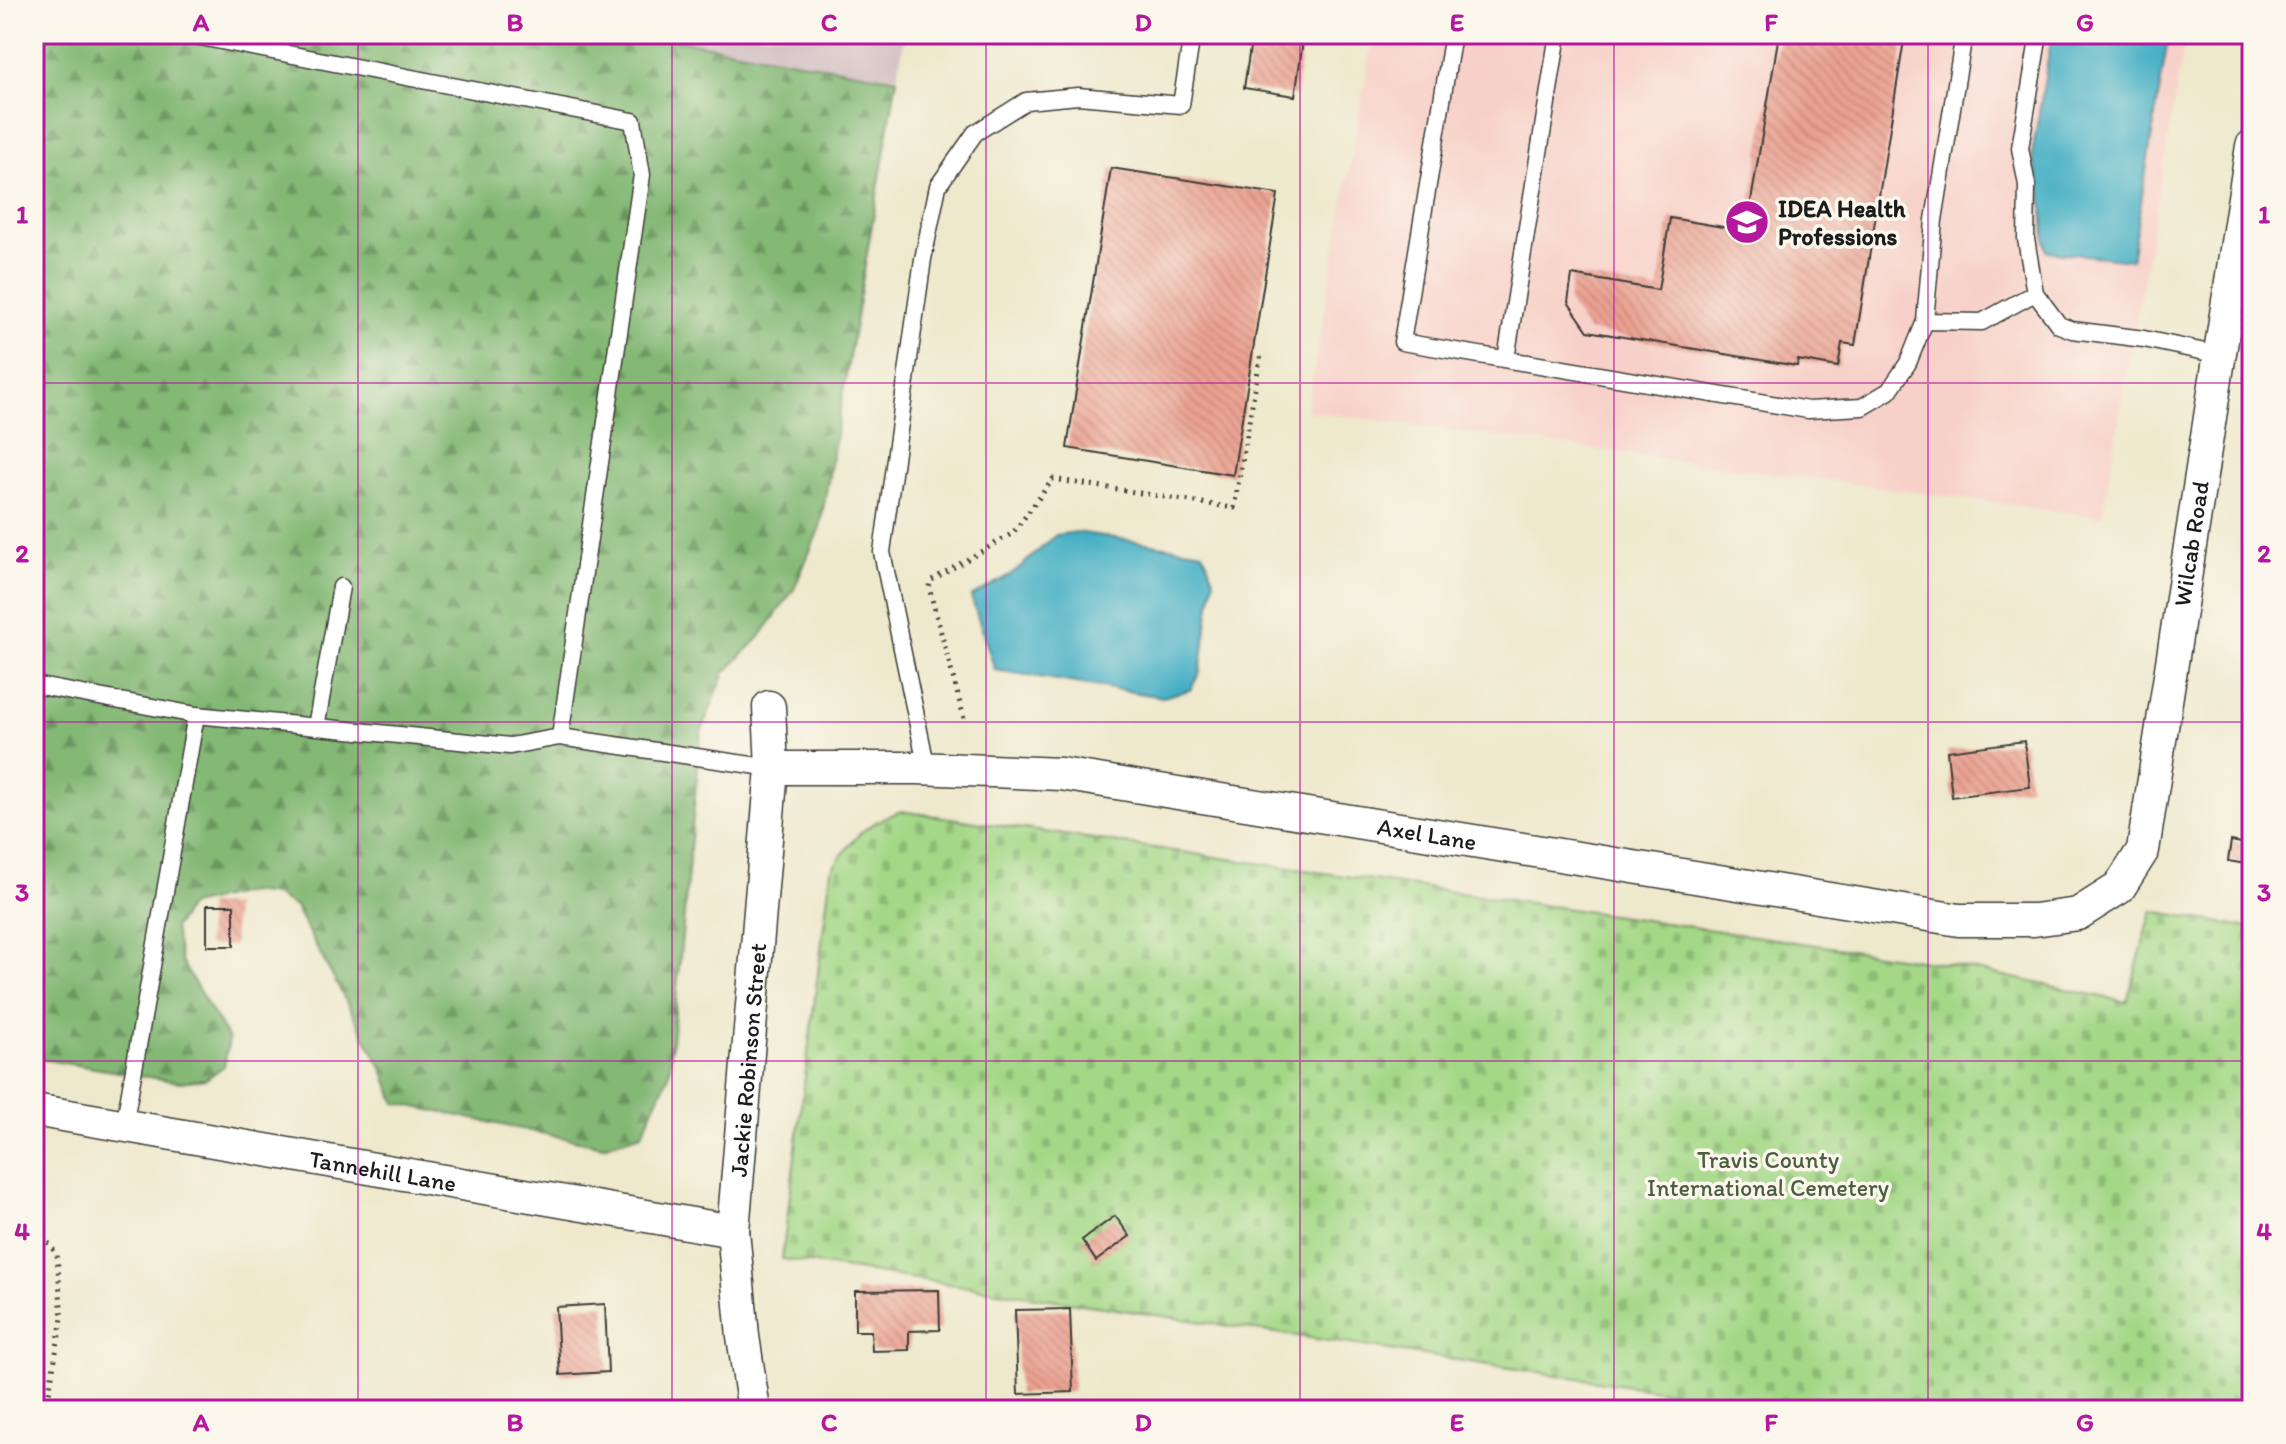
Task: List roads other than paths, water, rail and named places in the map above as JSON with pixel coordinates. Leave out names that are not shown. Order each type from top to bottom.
[{"type":"street","name":"Wilcab Road","points":[[2078,914],[2119,888],[2143,850],[2252,146]]},
{"type":"street","name":"Jackie Robinson Street","points":[[754,1410],[733,1231],[772,768],[769,707]]},
{"type":"street","name":"Axel Lane","points":[[772,768],[1061,774],[1959,920],[2034,920],[2078,914]]},
{"type":"street","name":"Tannehill Lane","points":[[34,1110],[733,1231]]},
{"type":"lane","points":[[185,34],[633,121],[642,175],[560,737]]},
{"type":"lane","points":[[927,769],[882,552],[923,259],[938,186],[975,133],[1026,101],[1078,96],[1181,105],[1192,34]]},
{"type":"lane","points":[[1453,34],[1402,342],[1808,410],[1862,407],[1889,391],[1908,363],[1925,321],[1934,220],[1964,34]]},
{"type":"lane","points":[[1506,359],[1558,34]]},
{"type":"lane","points":[[2039,34],[2020,148],[2027,185],[2026,239],[2035,293],[2059,325],[2072,330],[2144,339],[2219,355]]},
{"type":"lane","points":[[1925,321],[1982,322],[2035,293]]},
{"type":"lane","points":[[316,727],[341,587]]},
{"type":"lane","points":[[34,685],[196,715],[510,746],[560,737],[772,768]]},
{"type":"lane","points":[[124,1126],[196,715]]},
{"type":"water","points":[[2052,34],[2169,34],[2131,260],[2046,251],[2042,194],[2032,155]]},
{"type":"water","points":[[1077,532],[1203,552],[1214,579],[1200,673],[1190,690],[1163,697],[995,670],[971,597],[1016,571],[1056,535]]},
{"type":"place","name":"IDEA Health Professions","points":[[1747,222]]},
{"type":"park label","name":"Travis County International Cemetery","points":[[1768,1173]]}]
